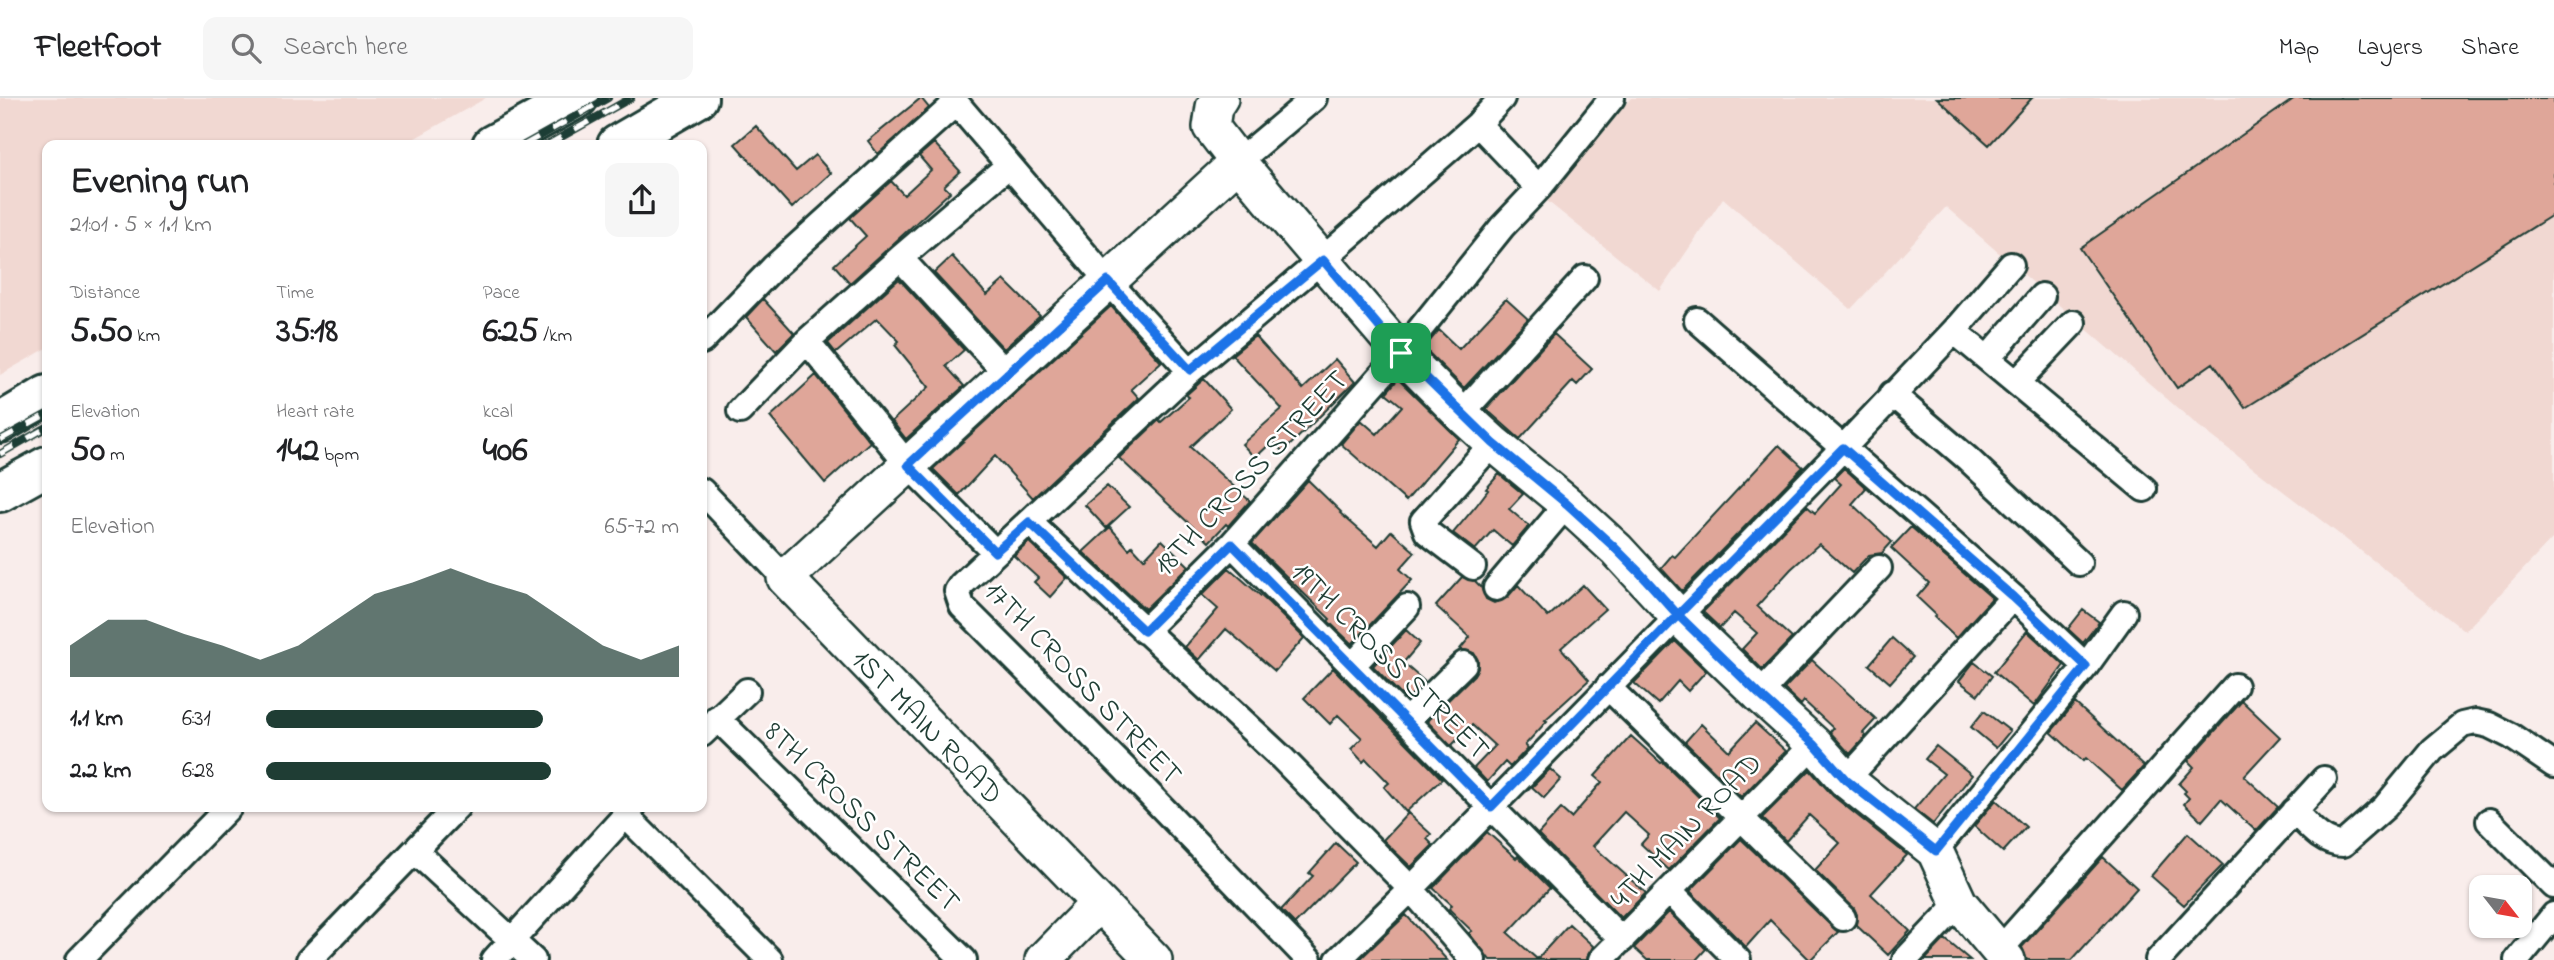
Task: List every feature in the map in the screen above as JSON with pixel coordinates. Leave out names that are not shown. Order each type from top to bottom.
[{"type":"main road","points":[[501,140],[578,98]]},
{"type":"main road","points":[[626,140],[698,98]]},
{"type":"main road","points":[[0,423],[42,398]]},
{"type":"main road","points":[[0,492],[42,469]]},
{"type":"street","points":[[1220,98],[1214,107],[1211,127],[1401,353],[1461,414],[1567,504],[1640,573],[1678,615],[1814,744],[1846,780],[1936,851],[1959,903],[2003,956],[2235,686]]},
{"type":"street","points":[[785,578],[1238,162],[1314,98]]},
{"type":"street","name":"17TH CROSS STREET","points":[[1309,960],[1123,767],[962,606],[957,591],[995,552],[1190,370],[1323,260],[1478,124],[1502,98]]},
{"type":"street","name":"18TH CROSS STREET","points":[[1144,631],[1232,544],[1401,353],[1502,227],[1539,188],[1612,98]]},
{"type":"street","points":[[707,336],[773,268],[954,100],[1108,281],[1190,370]]},
{"type":"street","points":[[1478,124],[1539,188]]},
{"type":"street","points":[[740,411],[807,341],[1009,165]]},
{"type":"street","points":[[900,258],[1007,374]]},
{"type":"street","points":[[1338,960],[1843,448],[1954,331],[2011,265]]},
{"type":"street","points":[[1461,414],[1586,278]]},
{"type":"street","points":[[1988,358],[2042,296]]},
{"type":"street","points":[[1697,320],[2013,597],[2086,666]]},
{"type":"street","points":[[2017,382],[2073,323]]},
{"type":"street","points":[[1954,331],[2144,489]]},
{"type":"street","points":[[807,341],[908,465],[995,552]]},
{"type":"street","points":[[1892,394],[1968,459],[2079,563]]},
{"type":"street","points":[[1473,568],[1427,532],[1423,521],[1493,443]]},
{"type":"street","name":"1ST MAIN ROAD","points":[[707,496],[1154,960]]},
{"type":"street","points":[[1496,588],[1567,504]]},
{"type":"street","points":[[1029,522],[1282,758],[1411,888],[1473,960]]},
{"type":"street","name":"19TH CROSS STREET","points":[[1232,544],[1622,940]]},
{"type":"street","points":[[1759,694],[1879,568]]},
{"type":"street","points":[[1846,780],[2013,597]]},
{"type":"street","points":[[1352,666],[1407,607]]},
{"type":"street","points":[[1936,851],[2086,666],[2124,613]]},
{"type":"street","points":[[1406,721],[1464,664]]},
{"type":"street","points":[[1608,687],[1843,918]]},
{"type":"street","points":[[709,726],[747,691]]},
{"type":"street","points":[[2294,811],[2323,839],[2333,844],[2343,844],[2385,807],[2432,750],[2462,725],[2475,722],[2489,725],[2511,736],[2554,765]]},
{"type":"street","name":"8TH CROSS STREET","points":[[709,726],[964,960]]},
{"type":"street","name":"4TH MAIN ROAD","points":[[1601,960],[1814,744]]},
{"type":"street","points":[[2158,960],[2324,779]]},
{"type":"street","points":[[79,960],[224,812]]},
{"type":"street","points":[[309,960],[452,812]]},
{"type":"street","points":[[494,960],[628,812]]},
{"type":"street","points":[[630,812],[770,960]]},
{"type":"street","points":[[2489,821],[2554,886]]},
{"type":"street","points":[[416,852],[533,960]]},
{"type":"street","points":[[1669,891],[1738,960]]},
{"type":"street","points":[[1042,960],[1099,903]]},
{"type":"street","points":[[1905,960],[1959,903]]},
{"type":"street","points":[[2517,960],[2554,915]]},
{"type":"shaded area","points":[[0,98],[486,98],[412,140],[42,140],[42,351],[0,375]]},
{"type":"shaded area","points":[[1631,98],[2554,98],[2554,537],[2465,631],[2196,424],[1946,207],[1851,309],[1723,198],[1660,291],[1547,201]]},
{"type":"building","points":[[921,98],[929,108],[878,154],[868,141]]},
{"type":"building","points":[[1937,98],[2032,98],[1989,145]]},
{"type":"building","points":[[2295,98],[2554,98],[2554,214],[2245,408],[2213,363],[2177,388],[2080,248]]},
{"type":"building","points":[[756,126],[796,171],[815,155],[831,173],[792,208],[735,144]]},
{"type":"building","points":[[934,143],[960,171],[944,186],[950,192],[850,283],[834,265],[866,236],[850,218],[891,181],[904,195],[931,170],[919,156]]},
{"type":"building","points":[[952,256],[987,295],[1004,280],[1040,316],[1004,349],[934,273]]},
{"type":"building","points":[[899,279],[964,350],[946,366],[964,386],[906,439],[892,421],[929,387],[895,345],[899,341],[877,318],[836,353],[828,343]]},
{"type":"building","points":[[763,299],[794,333],[776,351],[746,317]]},
{"type":"building","points":[[1506,299],[1528,319],[1464,388],[1424,348],[1439,330],[1459,349]]},
{"type":"building","points":[[1111,306],[1161,362],[1131,389],[1139,398],[1033,498],[995,456],[959,495],[933,469]]},
{"type":"building","points":[[1554,334],[1592,369],[1577,385],[1573,381],[1520,439],[1486,409]]},
{"type":"building","points":[[1255,336],[1303,389],[1335,359],[1355,382],[1283,452],[1273,441],[1255,458],[1242,444],[1282,409],[1232,355]]},
{"type":"building","points":[[816,375],[870,442],[825,483],[770,417]]},
{"type":"building","points":[[1204,379],[1231,409],[1190,447],[1250,501],[1228,526],[1226,524],[1209,542],[1119,458],[1159,420],[1161,422],[1189,397],[1186,395]]},
{"type":"building","points":[[1398,379],[1459,439],[1406,501],[1341,444],[1361,420],[1377,434],[1402,406],[1386,393]]},
{"type":"building","points":[[1779,445],[1803,467],[1682,591],[1661,568],[1672,555],[1675,557]]},
{"type":"building","points":[[1844,468],[1866,488],[1852,504],[1892,542],[1882,553],[1869,555],[1852,573],[1819,544],[1791,569],[1757,606],[1792,638],[1762,669],[1742,649],[1757,633],[1734,613],[1720,628],[1703,612],[1807,506],[1815,513],[1841,484],[1834,478]]},
{"type":"building","points":[[1499,474],[1523,494],[1509,509],[1529,526],[1512,546],[1493,530],[1475,550],[1453,533]]},
{"type":"building","points":[[1308,480],[1378,546],[1391,531],[1415,552],[1400,569],[1412,580],[1352,644],[1252,543]]},
{"type":"building","points":[[1107,486],[1129,507],[1106,528],[1085,505]]},
{"type":"building","points":[[1110,527],[1129,549],[1132,546],[1144,559],[1162,540],[1189,566],[1145,609],[1083,552]]},
{"type":"building","points":[[1911,527],[1992,598],[1956,638],[1917,597],[1929,583],[1891,548]]},
{"type":"building","points":[[1029,542],[1067,578],[1050,597],[1034,582],[1038,578],[1014,556]]},
{"type":"building","points":[[1229,568],[1304,638],[1275,671],[1226,629],[1199,660],[1185,647],[1218,609],[1202,595]]},
{"type":"building","points":[[1462,577],[1475,581],[1486,599],[1494,603],[1507,598],[1518,585],[1548,617],[1583,585],[1605,609],[1561,648],[1589,680],[1545,720],[1547,721],[1525,745],[1528,748],[1510,767],[1505,762],[1487,782],[1474,768],[1495,746],[1472,725],[1451,746],[1427,721],[1474,675],[1478,667],[1474,653],[1460,649],[1470,637],[1436,606]]},
{"type":"building","points":[[2083,610],[2099,622],[2083,643],[2068,629]]},
{"type":"building","points":[[1406,630],[1420,643],[1403,663],[1425,682],[1406,700],[1373,666]]},
{"type":"building","points":[[2027,631],[2064,665],[2034,706],[1994,672]]},
{"type":"building","points":[[1892,638],[1913,657],[1890,683],[1869,665]]},
{"type":"building","points":[[1675,641],[1706,671],[1688,691],[1678,681],[1658,704],[1634,683]]},
{"type":"building","points":[[1812,660],[1876,719],[1863,733],[1866,736],[1850,754],[1830,732],[1833,728],[1804,701],[1801,705],[1784,689]]},
{"type":"building","points":[[1974,662],[1992,676],[1978,695],[1959,681]]},
{"type":"building","points":[[1333,668],[1442,779],[1406,812],[1384,787],[1389,783],[1366,759],[1363,762],[1351,749],[1362,738],[1338,715],[1330,724],[1304,698]]},
{"type":"building","points":[[2242,701],[2280,737],[2244,776],[2278,807],[2256,831],[2221,799],[2202,821],[2184,804],[2189,798],[2179,784],[2194,767],[2188,761]]},
{"type":"building","points":[[2075,703],[2144,766],[2122,790],[2086,758],[2083,761],[2051,732]]},
{"type":"building","points":[[1984,711],[2010,731],[1996,748],[1971,727]]},
{"type":"building","points":[[1755,723],[1786,751],[1741,797],[1685,742],[1701,724],[1729,751]]},
{"type":"building","points":[[1631,736],[1663,762],[1720,818],[1669,870],[1641,844],[1649,835],[1624,812],[1593,846],[1646,893],[1621,918],[1538,834],[1561,809],[1571,818],[1602,782],[1595,776]]},
{"type":"building","points":[[1936,746],[1972,775],[1933,824],[1914,809],[1944,774],[1925,759]]},
{"type":"building","points":[[1550,769],[1561,779],[1544,798],[1532,787]]},
{"type":"building","points":[[1810,770],[1833,796],[1907,855],[1871,894],[1910,931],[1888,955],[1856,925],[1857,915],[1854,908],[1815,870],[1840,843],[1809,815],[1786,841],[1762,818]]},
{"type":"building","points":[[1996,800],[2026,827],[2003,852],[1974,826]]},
{"type":"building","points":[[1408,813],[1431,834],[1427,839],[1433,845],[1411,867],[1383,840]]},
{"type":"building","points":[[1487,832],[1516,858],[1518,856],[1550,888],[1508,933],[1537,959],[1569,924],[1593,946],[1587,960],[1490,960],[1469,933],[1472,931],[1449,909],[1452,905],[1433,888]]},
{"type":"building","points":[[2188,833],[2223,865],[2184,905],[2151,876]]},
{"type":"building","points":[[1741,839],[1838,932],[1810,960],[1770,920],[1746,947],[1690,891]]},
{"type":"building","points":[[1336,843],[1356,862],[1295,924],[1281,910],[1313,876],[1309,873]]},
{"type":"building","points":[[2103,857],[2137,888],[2072,960],[2027,960],[2022,947]]},
{"type":"building","points":[[1669,912],[1706,949],[1696,960],[1647,960],[1634,948]]},
{"type":"building","points":[[1406,915],[1447,960],[1359,960]]},
{"type":"building","points":[[1945,939],[1970,960],[1925,960]]},
{"type":"railway","points":[[533,140],[608,98]]},
{"type":"railway","points":[[556,140],[631,98]]},
{"type":"railway","points":[[0,440],[42,417]]},
{"type":"railway","points":[[0,454],[42,430]]},
{"type":"route","points":[[1401,353],[1323,260],[1190,370],[1108,281],[908,465],[995,552],[1029,522],[1144,631],[1232,544],[1491,807],[1678,615],[1814,744],[1846,780],[1936,851],[2086,666],[2013,597],[1843,448],[1678,615],[1613,546],[1461,414],[1401,353]]}]
